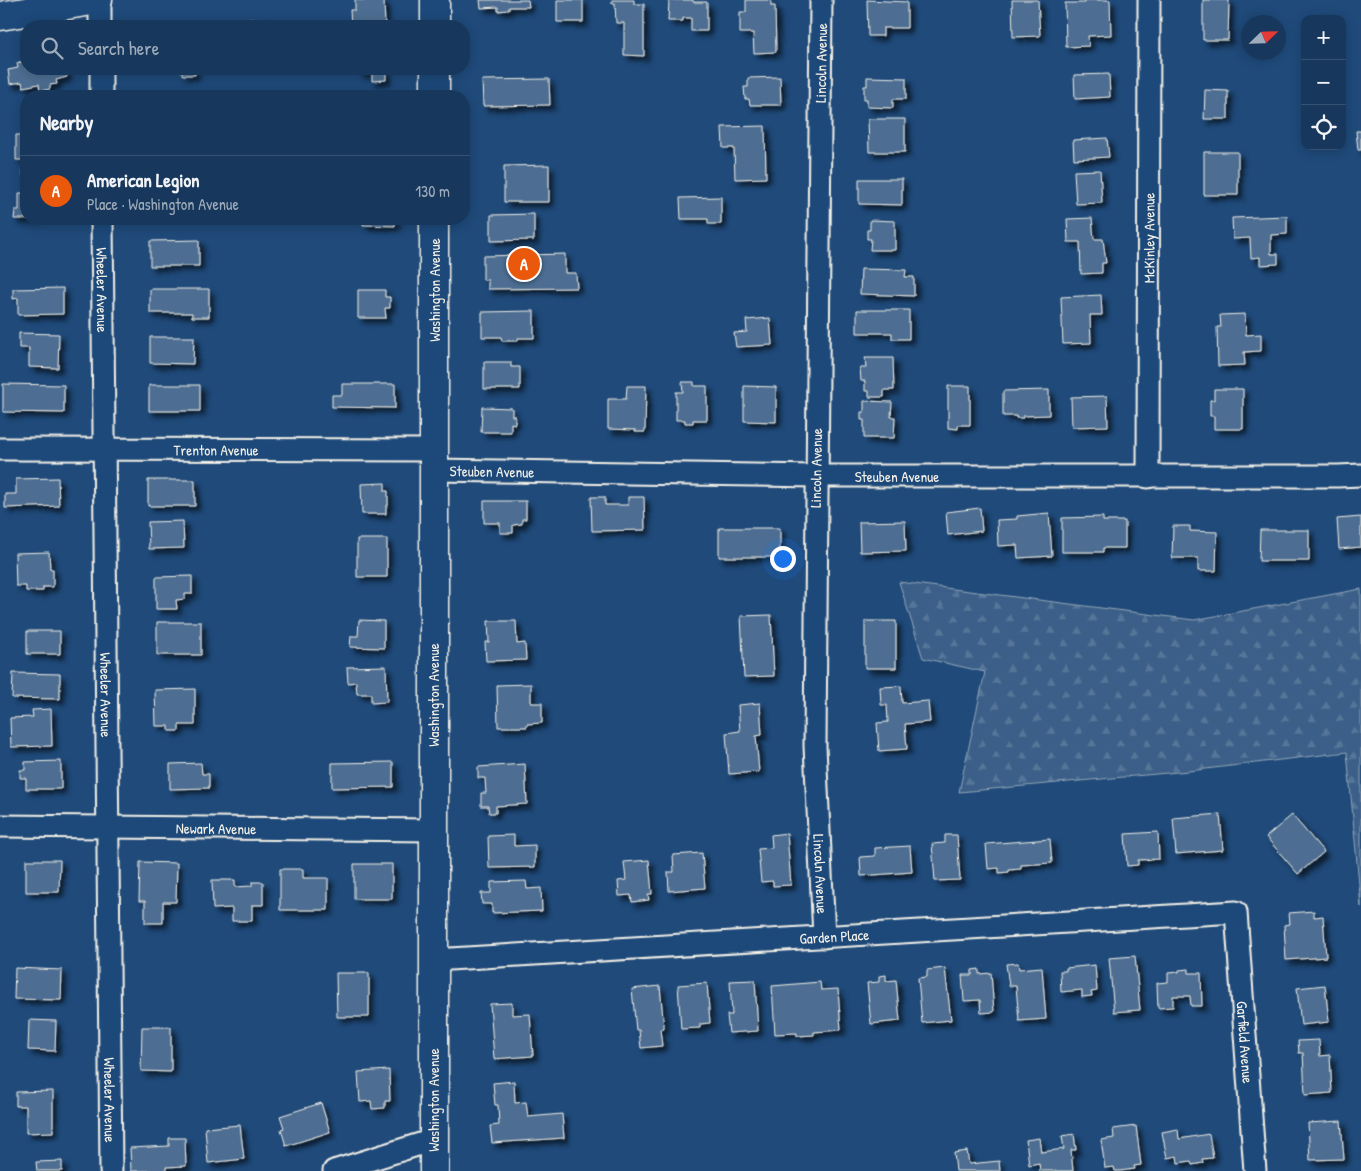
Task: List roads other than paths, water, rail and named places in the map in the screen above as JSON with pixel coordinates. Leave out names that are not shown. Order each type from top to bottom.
[{"type":"main road","points":[[0,16],[99,0]]},
{"type":"main road","points":[[435,0],[435,20]]},
{"type":"main road","points":[[435,75],[435,90]]},
{"type":"main road","name":"Washington Avenue","points":[[434,225],[432,1140],[434,1171]]},
{"type":"street","points":[[99,0],[100,20]]},
{"type":"street","name":"Lincoln Avenue","points":[[821,0],[815,746],[824,937]]},
{"type":"street","name":"McKinley Avenue","points":[[1148,477],[1149,0]]},
{"type":"street","points":[[101,75],[101,90]]},
{"type":"street","name":"Wheeler Avenue","points":[[102,225],[111,1171]]},
{"type":"street","name":"Trenton Avenue","points":[[0,449],[104,449],[434,460]]},
{"type":"street","name":"Steuben Avenue","points":[[434,460],[816,476],[1148,477],[1361,475]]},
{"type":"street","name":"Newark Avenue","points":[[0,826],[433,830]]},
{"type":"street","name":"Garden Place","points":[[433,960],[1236,912]]},
{"type":"street","name":"Garfield Avenue","points":[[1236,912],[1255,1171]]},
{"type":"street","points":[[334,1171],[432,1140]]},
{"type":"place","name":"American Legion","points":[[524,264]]}]
